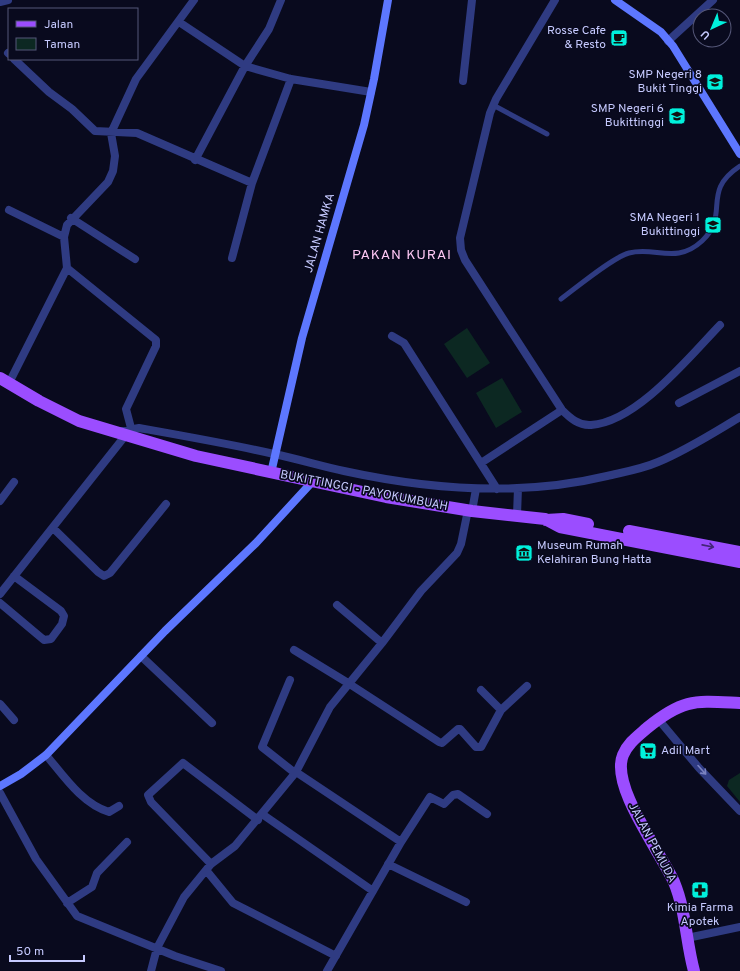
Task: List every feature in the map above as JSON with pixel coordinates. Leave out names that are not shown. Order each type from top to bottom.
[{"type":"main road","name":"BUKITTINGGI - PAYOKUMBUAH","points":[[4,381],[79,421],[124,432],[196,456],[386,497],[470,511],[517,515],[545,520],[560,527],[740,562]]},
{"type":"main road","points":[[545,520],[563,519],[740,552]]},
{"type":"main road","name":"JALAN PEMUDA","points":[[694,971],[680,898],[673,881],[629,801],[622,769],[623,756],[633,739],[674,708],[692,702],[740,703]]},
{"type":"street","points":[[0,2],[8,0]]},
{"type":"street","points":[[4,381],[67,268],[64,231],[71,218],[108,182],[115,165],[111,133],[141,71],[194,0]]},
{"type":"street","points":[[195,160],[245,66],[269,29],[281,0]]},
{"type":"street","name":"JALAN HAMKA","points":[[271,473],[302,338],[364,125],[388,0]]},
{"type":"street","points":[[463,81],[472,0]]},
{"type":"street","points":[[555,0],[493,105],[460,238],[461,250],[465,260],[562,410],[575,422],[590,425],[606,421],[625,412],[658,390],[720,325]]},
{"type":"street","points":[[615,0],[661,32],[688,70],[740,154]]},
{"type":"street","points":[[668,41],[713,0]]},
{"type":"street","points":[[179,22],[245,66],[291,79],[371,92]]},
{"type":"street","points":[[14,60],[49,92],[72,108],[95,131],[111,133],[137,133],[195,160],[252,183]]},
{"type":"street","points":[[232,258],[252,183],[291,79]]},
{"type":"street","points":[[9,210],[64,237]]},
{"type":"street","points":[[71,218],[135,259]]},
{"type":"street","points":[[0,594],[53,528],[124,432],[126,409],[156,346],[156,340],[67,268]]},
{"type":"street","points":[[392,336],[404,343],[497,489]]},
{"type":"street","points":[[679,403],[740,371]]},
{"type":"street","points":[[481,462],[562,410]]},
{"type":"street","points":[[124,432],[139,428],[276,454],[344,471],[414,483],[460,489],[497,489],[572,484],[657,463],[683,451],[740,417]]},
{"type":"street","points":[[0,786],[20,774],[46,755],[141,656],[237,563],[312,481]]},
{"type":"street","points":[[0,501],[14,482]]},
{"type":"street","points":[[517,515],[518,488]]},
{"type":"street","points":[[151,971],[157,948],[180,903],[208,867],[235,846],[296,772],[326,712],[382,643],[421,591],[457,553],[461,544],[476,489]]},
{"type":"street","points":[[53,528],[104,576],[110,573],[166,504]]},
{"type":"street","points":[[0,604],[44,640],[51,639],[62,624],[64,616],[61,611],[14,576]]},
{"type":"street","points":[[337,606],[382,643]]},
{"type":"street","points":[[294,650],[442,743],[458,729],[476,747],[479,748],[501,710],[527,686]]},
{"type":"street","points":[[141,656],[212,723]]},
{"type":"street","points":[[290,680],[262,747],[296,772],[401,842]]},
{"type":"street","points":[[481,690],[501,710]]},
{"type":"street","points":[[0,704],[14,720]]},
{"type":"street","points":[[658,719],[699,768],[740,811]]},
{"type":"street","points":[[46,755],[81,795],[103,810],[109,812],[119,806]]},
{"type":"street","points":[[336,956],[233,903],[208,867],[149,799],[148,795],[155,787],[162,784],[183,763],[223,796],[260,817],[373,891]]},
{"type":"street","points":[[0,793],[36,859],[74,913],[84,919],[157,948],[221,971]]},
{"type":"street","points":[[327,971],[401,842],[430,797],[444,804],[453,795],[458,794],[487,814]]},
{"type":"street","points":[[67,903],[92,887],[97,873],[127,842]]},
{"type":"street","points":[[388,864],[466,902]]},
{"type":"street","points":[[687,938],[740,927]]},
{"type":"lane","points":[[493,105],[547,134]]},
{"type":"lane","points":[[561,299],[623,255],[636,252],[670,254],[686,251],[702,241],[715,225],[717,216],[716,200],[718,191],[723,181],[740,166]]},
{"type":"green space","points":[[467,328],[490,363],[467,378],[444,344]]},
{"type":"green space","points":[[502,378],[522,412],[496,428],[476,393]]},
{"type":"green space","points":[[740,773],[740,802],[727,786],[729,780]]},
{"type":"place","name":"Rosse Cafe & Resto","points":[[619,38]]},
{"type":"place","name":"SMP Negeri 8 Bukit Tinggi","points":[[715,82]]},
{"type":"place","name":"SMP Negeri 6 Bukittinggi","points":[[677,116]]},
{"type":"place","name":"SMA Negeri 1 Bukittinggi","points":[[713,225]]},
{"type":"place","name":"Museum Rumah Kelahiran Bung Hatta","points":[[524,553]]},
{"type":"place","name":"Adil Mart","points":[[648,751]]},
{"type":"place","name":"Kimia Farma Apotek","points":[[700,890]]},
{"type":"district","name":"PAKAN KURAI","points":[[402,255]]}]
